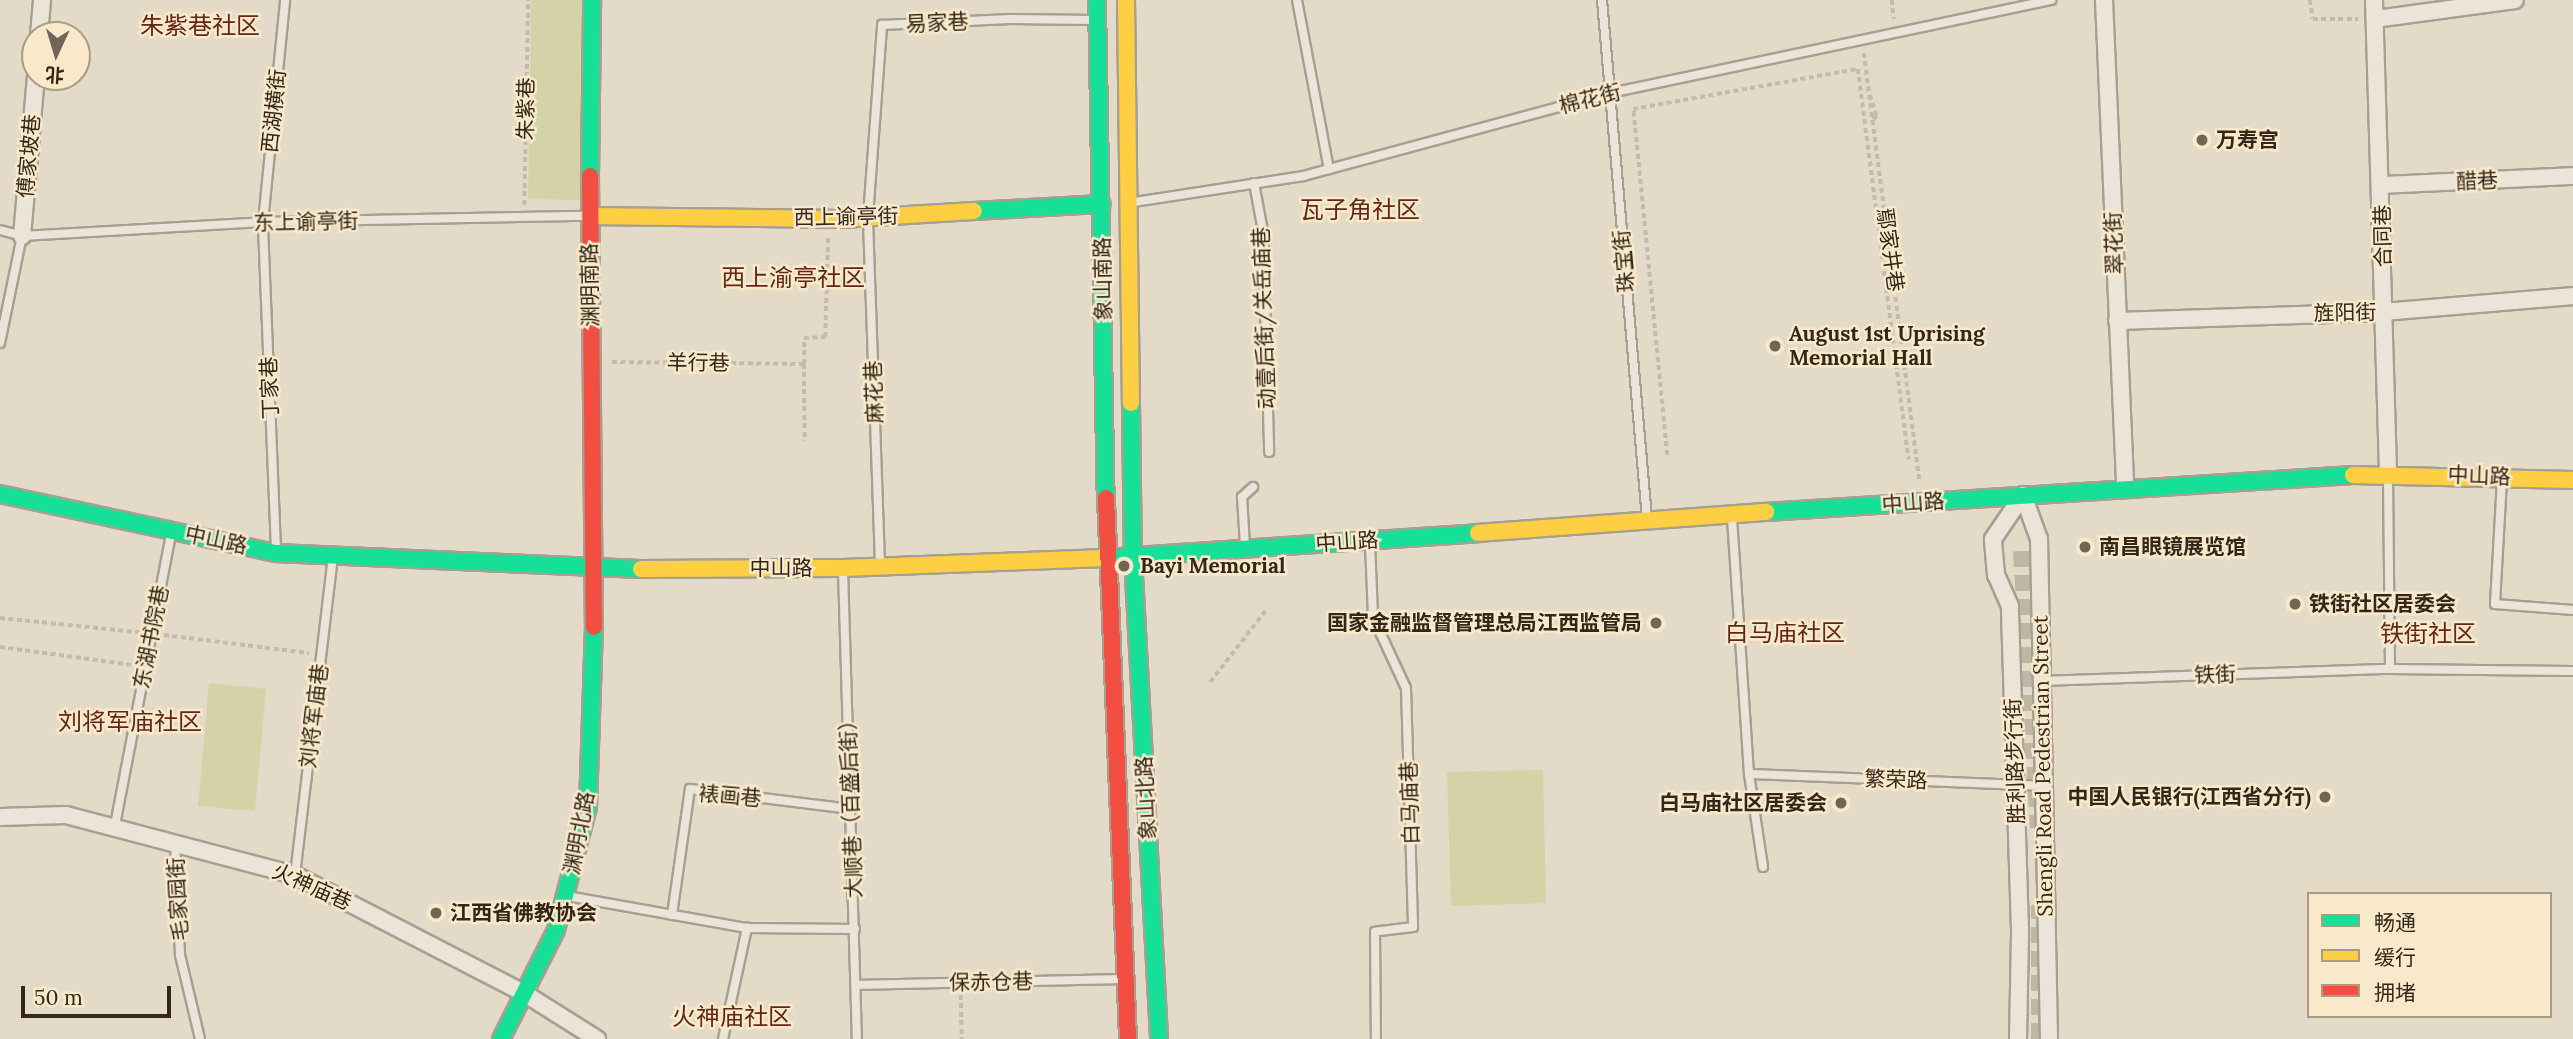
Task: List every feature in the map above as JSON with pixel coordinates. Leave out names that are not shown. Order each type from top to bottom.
[{"type":"main road","name":"渊明南路","points":[[592,0],[589,216],[596,569]]},
{"type":"main road","name":"象山南路","points":[[1097,0],[1107,558]]},
{"type":"main road","name":"象山南路","points":[[1126,0],[1131,202],[1133,557]]},
{"type":"main road","name":"西上谕亭街","points":[[589,216],[828,219],[1102,204]]},
{"type":"main road","name":"中山路","points":[[0,495],[276,553],[596,569],[842,568],[1133,557],[2125,487],[2388,473],[2573,480]]},
{"type":"main road","name":"象山北路","points":[[1133,557],[1159,1039]]},
{"type":"main road","name":"象山北路","points":[[1107,558],[1128,1039]]},
{"type":"main road","name":"渊明北路","points":[[501,1039],[527,995],[556,930],[588,807],[596,569]]},
{"type":"street","points":[[40,21],[42,0]]},
{"type":"street","name":"翠花街","points":[[2104,0],[2125,487]]},
{"type":"street","name":"合同巷","points":[[2374,0],[2382,186],[2388,473]]},
{"type":"street","points":[[2375,19],[2515,0]]},
{"type":"street","name":"傅家坡巷","points":[[22,236],[35,91]]},
{"type":"street","name":"醋巷","points":[[2382,186],[2573,176]]},
{"type":"street","name":"旌阳街","points":[[2118,321],[2384,312],[2573,296]]},
{"type":"street","name":"Shengli Road Pedestrian Street","points":[[2023,495],[2039,539],[2049,1039]]},
{"type":"street","name":"胜利路步行街","points":[[2018,1039],[2010,607],[1996,575],[1993,539],[2023,495]]},
{"type":"street","name":"火神庙巷","points":[[0,817],[66,815],[116,825],[295,875],[527,995],[597,1039]]},
{"type":"lane","name":"西湖横街","points":[[263,222],[285,0]]},
{"type":"lane","points":[[1297,0],[1329,169]]},
{"type":"lane","name":"珠宝街","points":[[1602,0],[1647,521]]},
{"type":"lane","name":"棉花街","points":[[1131,202],[1329,169],[1610,93],[2051,0]]},
{"type":"lane","name":"易家巷","points":[[868,217],[882,25],[1010,19],[1099,20]]},
{"type":"lane","name":"动壹后街/关岳庙巷","points":[[1254,183],[1263,231],[1269,452]]},
{"type":"lane","name":"东上谕亭街","points":[[0,230],[22,236],[263,222],[589,216]]},
{"type":"lane","name":"麻花巷","points":[[868,217],[881,566]]},
{"type":"lane","name":"丁家巷","points":[[263,222],[276,553]]},
{"type":"lane","points":[[0,343],[22,236]]},
{"type":"lane","points":[[2388,473],[2390,669]]},
{"type":"lane","points":[[2503,477],[2495,604],[2573,610]]},
{"type":"lane","points":[[1245,549],[1242,497],[1252,487]]},
{"type":"lane","points":[[1731,515],[1749,774],[1763,867]]},
{"type":"lane","name":"东湖书院巷","points":[[116,825],[171,531]]},
{"type":"lane","name":"白马庙巷","points":[[1370,541],[1373,617],[1406,688],[1413,928],[1375,932],[1376,1039]]},
{"type":"lane","name":"刘将军庙巷","points":[[295,875],[333,557]]},
{"type":"lane","name":"大顺巷（百盛后街）","points":[[842,568],[857,1039]]},
{"type":"lane","name":"铁街","points":[[2040,681],[2390,669],[2573,671]]},
{"type":"lane","name":"繁荣路","points":[[1749,774],[2043,786]]},
{"type":"lane","name":"裱画巷","points":[[672,915],[690,789],[851,809]]},
{"type":"lane","name":"毛家园街","points":[[175,841],[180,955],[200,1039]]},
{"type":"lane","points":[[565,896],[747,928],[855,929]]},
{"type":"lane","points":[[723,1039],[747,928]]},
{"type":"lane","name":"保赤仓巷","points":[[857,985],[1126,979]]},
{"type":"path","name":"朱紫巷","points":[[524,217],[528,0]]},
{"type":"path","points":[[1892,0],[1895,33]]},
{"type":"path","points":[[2310,0],[2314,19],[2375,19]]},
{"type":"path","name":"鄢家井巷","points":[[1862,40],[1923,502]]},
{"type":"path","points":[[1667,455],[1633,109],[1858,69],[1909,460]]},
{"type":"path","points":[[805,441],[804,338],[825,337],[828,219]]},
{"type":"path","name":"羊行巷","points":[[592,362],[804,364]]},
{"type":"path","points":[[1210,682],[1266,610]]},
{"type":"path","points":[[0,647],[146,667]]},
{"type":"path","points":[[961,983],[962,1039]]},
{"type":"green space","points":[[531,0],[583,0],[580,200],[528,199]]},
{"type":"green space","points":[[209,683],[266,689],[255,811],[198,806]]},
{"type":"green space","points":[[1543,770],[1546,903],[1451,906],[1447,772]]},
{"type":"tunnel","points":[[2021,551],[2038,827]]},
{"type":"tunnel","points":[[2039,905],[2039,1039]]},
{"type":"traffic: fast","points":[[590,176],[592,0]]},
{"type":"traffic: fast","points":[[1097,0],[1106,498]]},
{"type":"traffic: fast","points":[[974,211],[1102,204]]},
{"type":"traffic: fast","points":[[1131,403],[1133,557],[1159,1039]]},
{"type":"traffic: fast","points":[[1766,512],[2353,475]]},
{"type":"traffic: fast","points":[[0,494],[276,553],[641,569]]},
{"type":"traffic: fast","points":[[1105,558],[1478,533]]},
{"type":"traffic: fast","points":[[501,1039],[556,930],[588,807],[594,627]]},
{"type":"traffic: slow","points":[[1126,0],[1131,403]]},
{"type":"traffic: slow","points":[[589,216],[842,219],[974,211]]},
{"type":"traffic: slow","points":[[2353,475],[2573,480]]},
{"type":"traffic: slow","points":[[1478,533],[1766,512]]},
{"type":"traffic: slow","points":[[641,569],[843,568],[1105,558]]},
{"type":"traffic: jam","points":[[590,176],[594,627]]},
{"type":"traffic: jam","points":[[1106,498],[1128,1039]]},
{"type":"place","name":"万寿宫","points":[[2202,140]]},
{"type":"place","name":"August 1st Uprising Memorial Hall","points":[[1775,346]]},
{"type":"place","name":"南昌眼镜展览馆","points":[[2085,547]]},
{"type":"place","name":"Bayi Memorial","points":[[1124,566]]},
{"type":"place","name":"铁街社区居委会","points":[[2295,604]]},
{"type":"place","name":"国家金融监督管理总局江西监管局","points":[[1656,623]]},
{"type":"place","name":"中国人民银行(江西省分行)","points":[[2325,797]]},
{"type":"place","name":"白马庙社区居委会","points":[[1841,803]]},
{"type":"place","name":"江西省佛教协会","points":[[436,913]]},
{"type":"district","name":"朱紫巷社区","points":[[200,26]]},
{"type":"district","name":"瓦子角社区","points":[[1360,210]]},
{"type":"district","name":"西上渝亭社区","points":[[793,278]]},
{"type":"district","name":"白马庙社区","points":[[1785,633]]},
{"type":"district","name":"铁街社区","points":[[2428,634]]},
{"type":"district","name":"刘将军庙社区","points":[[130,722]]},
{"type":"district","name":"火神庙社区","points":[[732,1017]]}]
